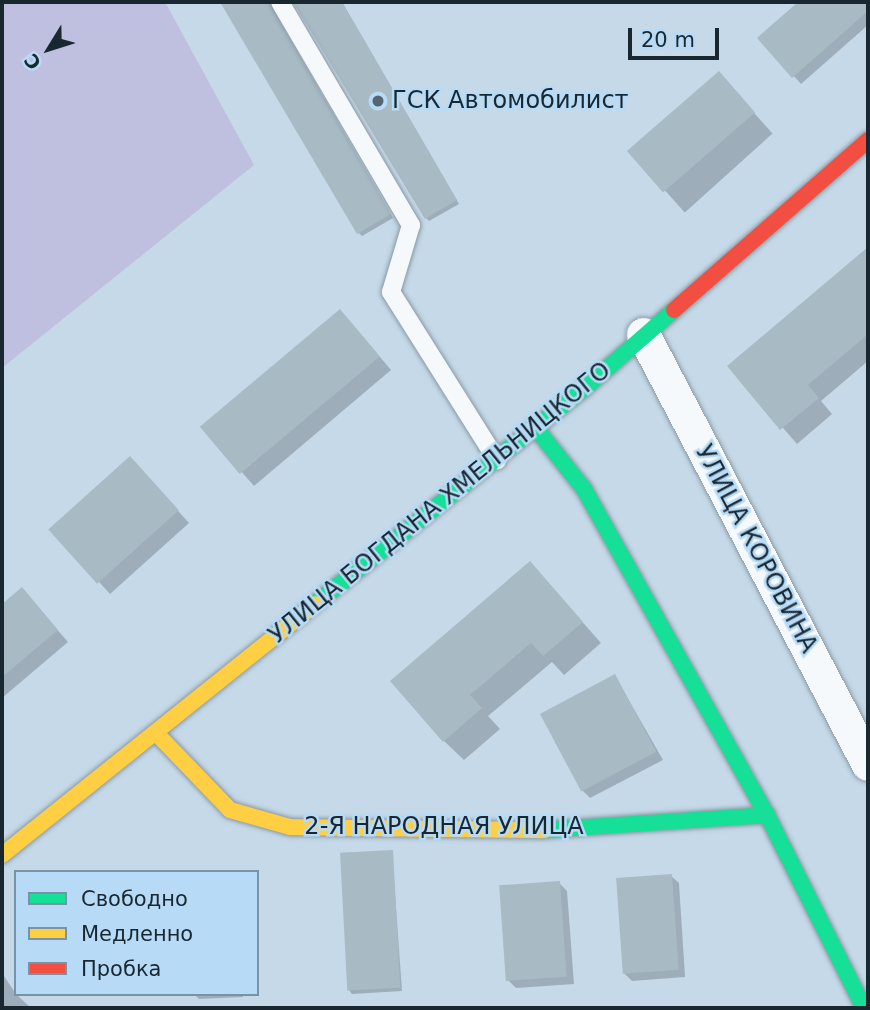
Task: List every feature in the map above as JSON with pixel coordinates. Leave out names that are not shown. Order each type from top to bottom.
[{"type":"street","name":"УЛИЦА БОГДАНА ХМЕЛЬНИЦКОГО","points":[[2,855],[497,460],[868,140]]},
{"type":"street","name":"УЛИЦА КОРОВИНА","points":[[643,334],[868,764]]},
{"type":"street","points":[[535,427],[584,489],[767,814],[864,1008]]},
{"type":"street","name":"2-Я НАРОДНАЯ УЛИЦА","points":[[156,733],[230,810],[290,827],[547,830],[767,814]]},
{"type":"lane","points":[[280,2],[411,225],[391,292],[497,460]]},
{"type":"shaded area","points":[[2,2],[165,2],[254,165],[2,368]]},
{"type":"building","name":"ГСК Автомобилист","points":[[220,2],[269,2],[391,214],[357,234]]},
{"type":"building","name":"ГСК Автомобилист","points":[[293,2],[342,2],[457,200],[425,219]]},
{"type":"building","points":[[798,2],[868,2],[868,11],[792,78],[757,38]]},
{"type":"building","points":[[719,71],[755,113],[663,193],[627,151]]},
{"type":"building","points":[[868,247],[868,334],[808,385],[819,398],[780,430],[727,366]]},
{"type":"building","points":[[340,309],[380,356],[240,474],[200,427]]},
{"type":"building","points":[[130,456],[179,510],[97,584],[48,530]]},
{"type":"building","points":[[530,561],[583,622],[543,656],[531,643],[470,695],[482,708],[443,742],[390,681]]},
{"type":"building","points":[[22,587],[58,630],[2,677],[2,604]]},
{"type":"building","points":[[615,674],[656,752],[581,792],[540,714]]},
{"type":"building","points":[[393,850],[400,988],[347,991],[340,853]]},
{"type":"building","points":[[672,874],[679,970],[623,974],[616,878]]},
{"type":"building","points":[[560,881],[567,977],[506,981],[499,885]]},
{"type":"traffic: fast","points":[[315,604],[586,387],[674,310]]},
{"type":"traffic: fast","points":[[535,427],[584,489],[767,815],[864,1008]]},
{"type":"traffic: fast","points":[[544,830],[767,815]]},
{"type":"traffic: slow","points":[[2,855],[315,604]]},
{"type":"traffic: slow","points":[[156,733],[230,810],[290,827],[544,830]]},
{"type":"traffic: jam","points":[[674,310],[868,140]]},
{"type":"place","name":"ГСК Автомобилист","points":[[378,101]]}]
